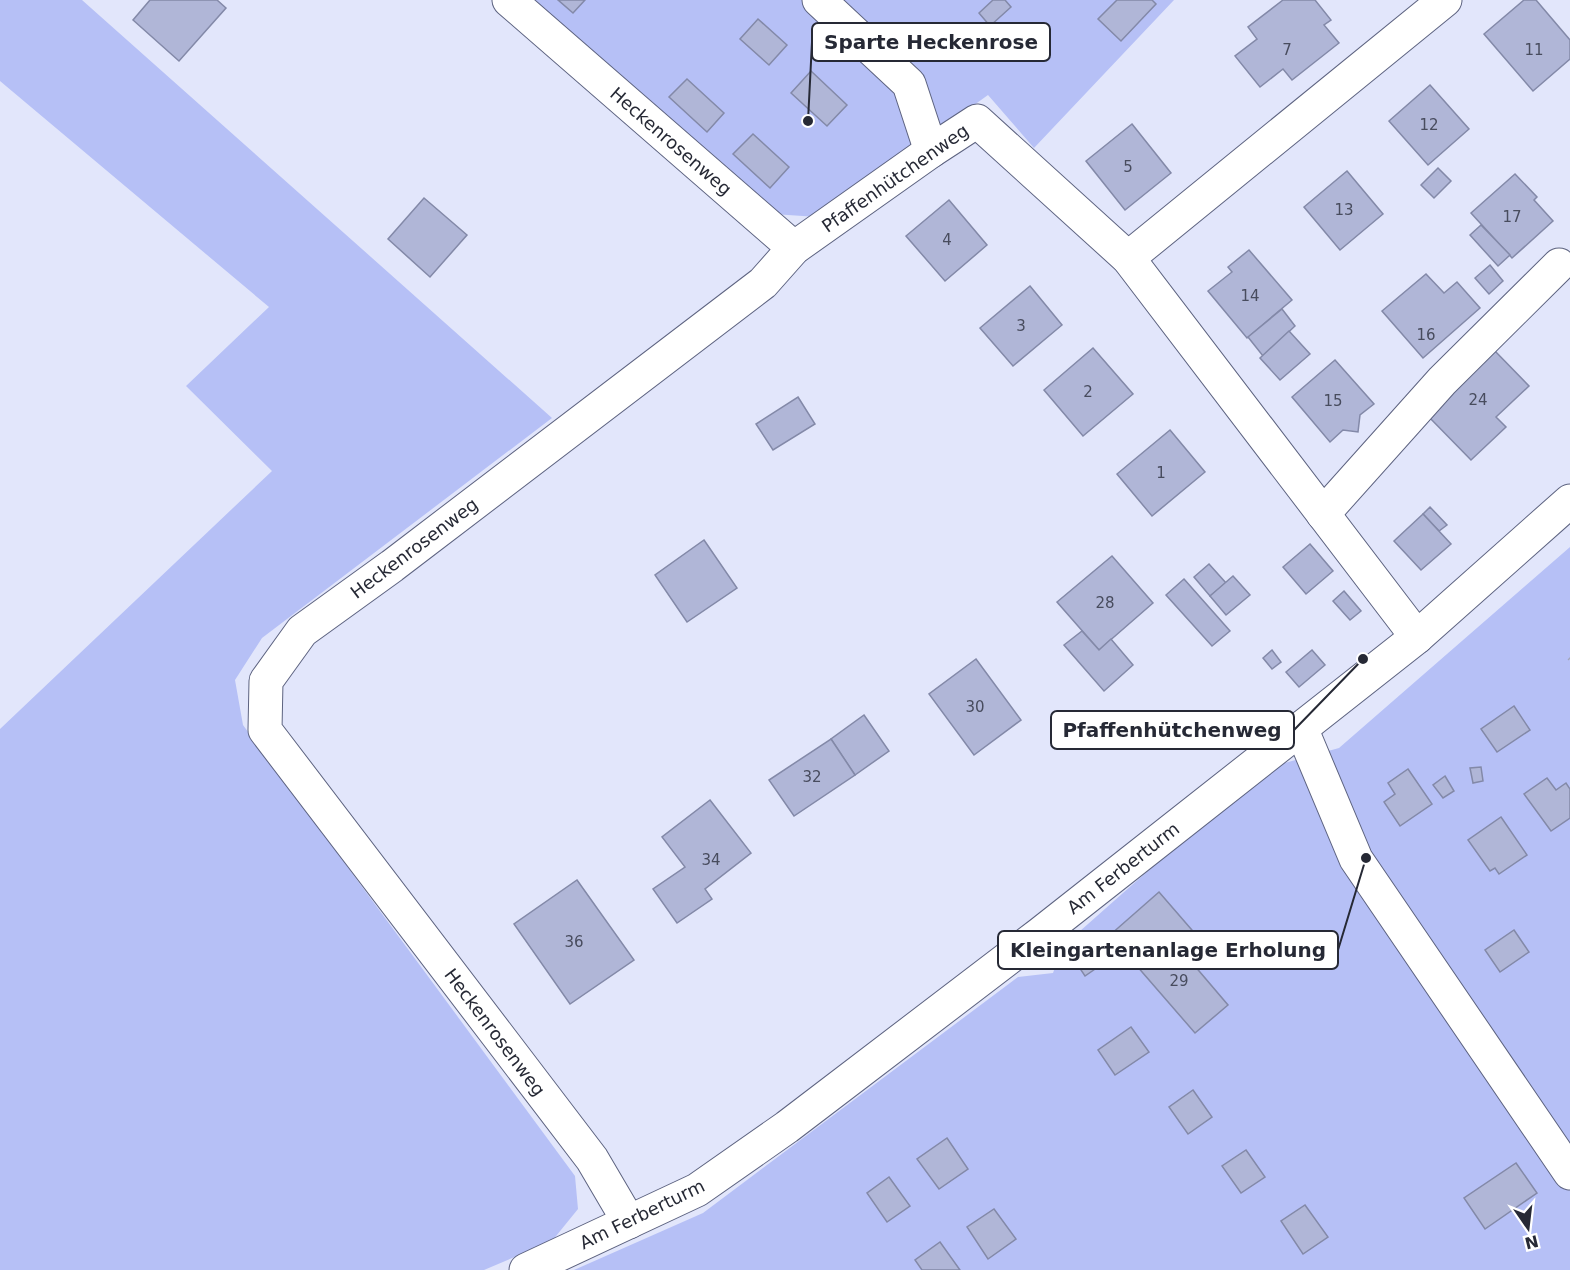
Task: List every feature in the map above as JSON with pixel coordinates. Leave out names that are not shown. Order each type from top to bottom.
[{"type":"street","name":"Heckenrosenweg","points":[[509,0],[794,248],[763,283],[302,631],[266,681],[265,730],[592,1159],[629,1222]]},
{"type":"street","points":[[819,0],[909,84],[931,151]]},
{"type":"street","points":[[1128,258],[1445,0]]},
{"type":"street","name":"Pfaffenhütchenweg","points":[[794,248],[977,121],[1128,258],[1417,637]]},
{"type":"street","points":[[1323,514],[1442,381],[1559,265]]},
{"type":"street","name":"Am Ferberturm","points":[[526,1270],[697,1190],[787,1127],[1029,942],[1417,637],[1570,501]]},
{"type":"street","points":[[1300,728],[1356,859],[1570,1173]]},
{"type":"shaded area","points":[[0,0],[82,0],[552,418],[262,638],[235,680],[243,725],[575,1176],[578,1209],[552,1241],[484,1270],[0,1270],[0,729],[272,471],[186,386],[269,307],[0,81]]},
{"type":"shaded area","points":[[526,0],[1174,0],[1034,148],[988,95],[818,217],[773,214]]},
{"type":"shaded area","points":[[1570,547],[1570,1270],[574,1270],[703,1213],[1018,977],[1053,973],[1062,947],[1263,769],[1339,748]]},
{"type":"building","points":[[150,0],[217,0],[226,8],[179,61],[133,20]]},
{"type":"building","points":[[558,0],[585,0],[573,13]]},
{"type":"building","points":[[993,0],[1005,0],[1011,7],[990,26],[979,13]]},
{"type":"building","points":[[1117,0],[1152,0],[1156,4],[1121,41],[1098,19]]},
{"type":"building","points":[[1283,0],[1315,0],[1331,20],[1324,25],[1339,43],[1292,80],[1283,69],[1260,87],[1235,56],[1257,39],[1248,27]]},
{"type":"building","points":[[1524,0],[1536,0],[1570,40],[1570,59],[1533,91],[1484,34]]},
{"type":"building","points":[[758,19],[787,45],[769,65],[740,39]]},
{"type":"building","points":[[811,71],[847,105],[827,126],[791,93]]},
{"type":"building","points":[[687,79],[724,113],[707,132],[669,97]]},
{"type":"building","points":[[1430,85],[1469,129],[1428,165],[1389,121]]},
{"type":"building","points":[[1132,124],[1171,173],[1125,210],[1086,161]]},
{"type":"building","points":[[753,134],[789,167],[770,188],[733,154]]},
{"type":"building","points":[[1438,168],[1451,181],[1434,198],[1421,185]]},
{"type":"building","points":[[1347,171],[1383,214],[1340,250],[1304,207]]},
{"type":"building","points":[[1515,174],[1537,197],[1534,200],[1553,221],[1512,258],[1471,213]]},
{"type":"building","points":[[424,198],[467,235],[430,277],[388,239]]},
{"type":"building","points":[[949,200],[987,245],[945,281],[906,236]]},
{"type":"building","points":[[1481,225],[1510,255],[1498,266],[1470,235]]},
{"type":"building","points":[[1249,250],[1292,300],[1247,338],[1208,291],[1232,272],[1228,267]]},
{"type":"building","points":[[1490,265],[1503,281],[1489,294],[1475,278]]},
{"type":"building","points":[[1426,274],[1444,293],[1457,282],[1480,308],[1423,358],[1382,311]]},
{"type":"building","points":[[1030,286],[1062,325],[1013,366],[980,328]]},
{"type":"building","points":[[1282,309],[1295,326],[1263,356],[1248,337]]},
{"type":"building","points":[[1289,331],[1310,354],[1280,380],[1260,358]]},
{"type":"building","points":[[1093,348],[1133,394],[1083,436],[1044,390]]},
{"type":"building","points":[[1494,350],[1529,386],[1496,417],[1506,427],[1471,460],[1427,415]]},
{"type":"building","points":[[1335,360],[1374,404],[1360,415],[1358,432],[1343,430],[1330,442],[1292,397]]},
{"type":"building","points":[[798,397],[815,424],[773,450],[756,424]]},
{"type":"building","points":[[1170,430],[1205,472],[1152,516],[1117,474]]},
{"type":"building","points":[[1430,507],[1447,525],[1439,531],[1423,514]]},
{"type":"building","points":[[1423,514],[1451,544],[1421,570],[1394,541]]},
{"type":"building","points":[[704,540],[737,588],[687,622],[655,575]]},
{"type":"building","points":[[1310,544],[1333,571],[1306,594],[1283,567]]},
{"type":"building","points":[[1112,556],[1153,603],[1099,650],[1057,602]]},
{"type":"building","points":[[1209,564],[1226,583],[1210,596],[1194,577]]},
{"type":"building","points":[[1233,576],[1250,595],[1226,615],[1210,596]]},
{"type":"building","points":[[1184,579],[1230,631],[1212,646],[1166,595]]},
{"type":"building","points":[[1344,591],[1361,611],[1350,620],[1333,601]]},
{"type":"building","points":[[1082,631],[1099,650],[1111,639],[1133,665],[1104,691],[1064,645]]},
{"type":"building","points":[[1272,650],[1281,662],[1272,669],[1263,658]]},
{"type":"building","points":[[1312,650],[1325,665],[1299,687],[1286,672]]},
{"type":"building","points":[[976,659],[1021,720],[974,755],[929,694]]},
{"type":"building","points":[[1514,706],[1530,730],[1497,752],[1481,729]]},
{"type":"building","points":[[864,715],[889,751],[855,775],[831,739]]},
{"type":"building","points":[[831,739],[855,775],[794,816],[769,780]]},
{"type":"building","points":[[1481,767],[1483,781],[1473,783],[1470,768]]},
{"type":"building","points":[[1408,769],[1432,804],[1400,826],[1384,802],[1395,794],[1388,783]]},
{"type":"building","points":[[1445,776],[1454,791],[1443,798],[1433,785]]},
{"type":"building","points":[[1547,778],[1556,790],[1566,783],[1570,789],[1570,818],[1551,831],[1524,794]]},
{"type":"building","points":[[710,800],[751,853],[705,889],[712,899],[677,923],[653,889],[685,867],[662,837]]},
{"type":"building","points":[[1501,817],[1527,855],[1499,874],[1495,868],[1490,871],[1468,840]]},
{"type":"building","points":[[577,880],[634,960],[570,1004],[514,924]]},
{"type":"building","points":[[1159,892],[1204,944],[1188,958],[1228,1005],[1195,1033],[1110,935]]},
{"type":"building","points":[[1514,930],[1529,952],[1500,972],[1485,950]]},
{"type":"building","points":[[1092,936],[1108,960],[1085,976],[1069,952]]},
{"type":"building","points":[[1131,1027],[1149,1052],[1115,1075],[1098,1050]]},
{"type":"building","points":[[1193,1090],[1212,1117],[1188,1134],[1169,1107]]},
{"type":"building","points":[[947,1138],[968,1169],[939,1189],[917,1159]]},
{"type":"building","points":[[1246,1150],[1265,1177],[1241,1193],[1222,1166]]},
{"type":"building","points":[[1516,1163],[1537,1193],[1485,1229],[1464,1198]]},
{"type":"building","points":[[889,1177],[910,1206],[887,1222],[867,1193]]},
{"type":"building","points":[[1305,1205],[1328,1237],[1303,1254],[1281,1221]]},
{"type":"building","points":[[994,1209],[1016,1239],[988,1259],[967,1227]]},
{"type":"building","points":[[940,1242],[960,1270],[922,1270],[915,1260]]},
{"type":"place","name":"Sparte Heckenrose","points":[[808,121]]},
{"type":"place","name":"Pfaffenhütchenweg","points":[[1363,659]]},
{"type":"place","name":"Kleingartenanlage Erholung","points":[[1366,858]]}]
